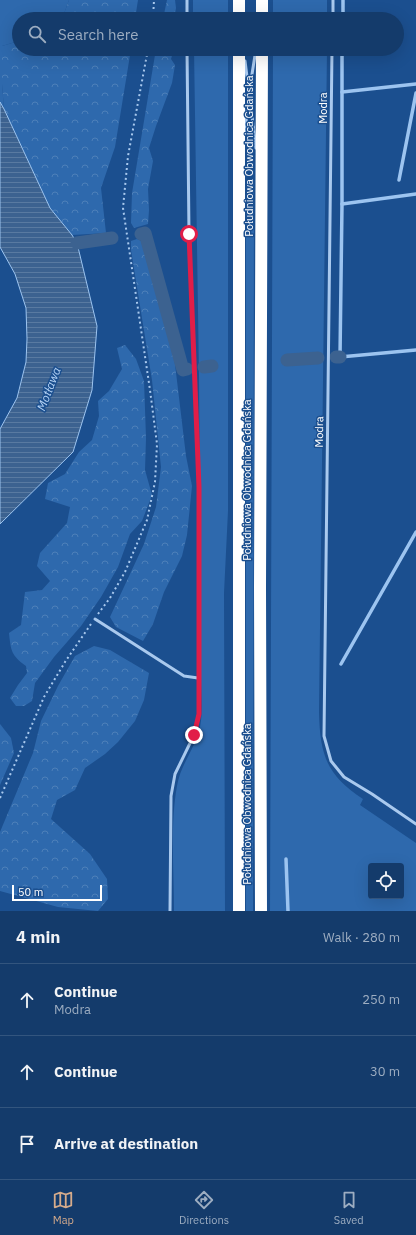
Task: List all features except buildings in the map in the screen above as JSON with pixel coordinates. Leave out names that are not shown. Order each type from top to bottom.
[{"type":"highway","name":"Południowa Obwodnica Gdańska","points":[[239,911],[238,184],[241,56]]},
{"type":"highway","name":"Południowa Obwodnica Gdańska","points":[[261,911],[260,727],[262,56]]},
{"type":"lane","points":[[187,0],[187,12]]},
{"type":"lane","points":[[333,0],[333,12]]},
{"type":"lane","points":[[170,911],[171,796],[175,774],[194,735],[199,714],[199,487],[189,234],[187,56]]},
{"type":"lane","points":[[242,56],[261,184]]},
{"type":"lane","points":[[244,137],[255,56]]},
{"type":"lane","name":"Modra","points":[[332,56],[324,736],[331,761],[344,777],[416,824]]},
{"type":"lane","points":[[238,184],[243,145]]},
{"type":"lane","points":[[95,619],[184,676],[198,678]]},
{"type":"path","points":[[153,12],[154,0]]},
{"type":"path","points":[[0,798],[44,697],[65,662],[110,598],[125,572],[147,520],[155,482],[156,436],[123,208],[128,156],[147,56]]},
{"type":"green space","points":[[0,0],[69,0],[65,12],[12,12],[12,43],[2,46],[2,84],[4,109],[0,102]]},
{"type":"green space","points":[[69,0],[138,0],[136,12],[65,12]]},
{"type":"green space","points":[[167,0],[175,0],[175,12],[164,12]]},
{"type":"green space","points":[[193,0],[228,0],[228,12],[193,12]]},
{"type":"green space","points":[[273,0],[327,0],[327,12],[273,12]]},
{"type":"green space","points":[[12,43],[12,56],[130,56],[115,147],[101,188],[106,233],[72,235],[50,208],[4,109],[2,84],[2,46]]},
{"type":"green space","points":[[155,56],[172,56],[171,59],[175,65],[172,83],[149,148],[153,161],[148,189],[148,224],[134,228],[131,223],[132,193]]},
{"type":"green space","points":[[194,56],[228,56],[228,511],[224,593],[225,911],[174,911],[173,832],[177,786],[183,766],[198,735],[202,714]]},
{"type":"green space","points":[[273,56],[327,56],[319,712],[321,740],[324,752],[333,772],[351,790],[363,799],[360,805],[416,843],[416,911],[270,911]]},
{"type":"green space","points":[[246,184],[254,184],[253,911],[246,911]]},
{"type":"green space","points":[[137,239],[144,242],[147,250],[174,356],[186,456],[192,486],[187,535],[182,556],[164,592],[153,624],[143,641],[116,627],[110,617],[144,544],[156,507],[161,467],[152,380],[131,250],[131,241]]},
{"type":"green space","points":[[125,345],[136,359],[144,381],[146,438],[145,470],[152,495],[142,521],[130,534],[118,567],[101,597],[81,626],[54,657],[35,683],[32,701],[24,706],[16,706],[10,698],[27,673],[26,666],[17,659],[13,652],[10,644],[9,633],[21,625],[25,592],[42,590],[50,581],[37,566],[40,553],[67,523],[70,507],[45,499],[48,483],[65,474],[79,452],[92,440],[99,416],[98,401],[109,391],[122,369],[117,348]]},
{"type":"green space","points":[[94,646],[110,650],[149,673],[144,700],[135,721],[118,742],[105,754],[85,768],[75,790],[57,800],[51,819],[90,854],[107,879],[108,899],[98,911],[58,907],[0,891],[0,832],[33,753],[41,721],[75,656]]},
{"type":"green space","points":[[0,724],[11,738],[14,753],[0,785]]},
{"type":"water","name":"Motława","points":[[0,102],[50,208],[77,243],[97,326],[92,390],[73,452],[0,524],[0,429],[17,398],[26,362],[27,339],[26,308],[15,274],[0,247]]},
{"type":"waterway","points":[[343,0],[343,12]]},
{"type":"waterway","points":[[342,56],[340,357],[416,350]]},
{"type":"waterway","points":[[342,92],[416,84]]},
{"type":"waterway","points":[[399,180],[416,93]]},
{"type":"waterway","points":[[342,204],[416,194]]},
{"type":"waterway","points":[[141,234],[145,233],[183,370],[187,369]]},
{"type":"waterway","points":[[77,243],[112,238]]},
{"type":"waterway","points":[[287,360],[318,358]]},
{"type":"waterway","points":[[204,367],[212,366]]},
{"type":"waterway","points":[[341,664],[416,532]]},
{"type":"waterway","points":[[286,859],[288,911]]},
{"type":"route","points":[[189,234],[199,487],[199,714],[194,735]]}]
